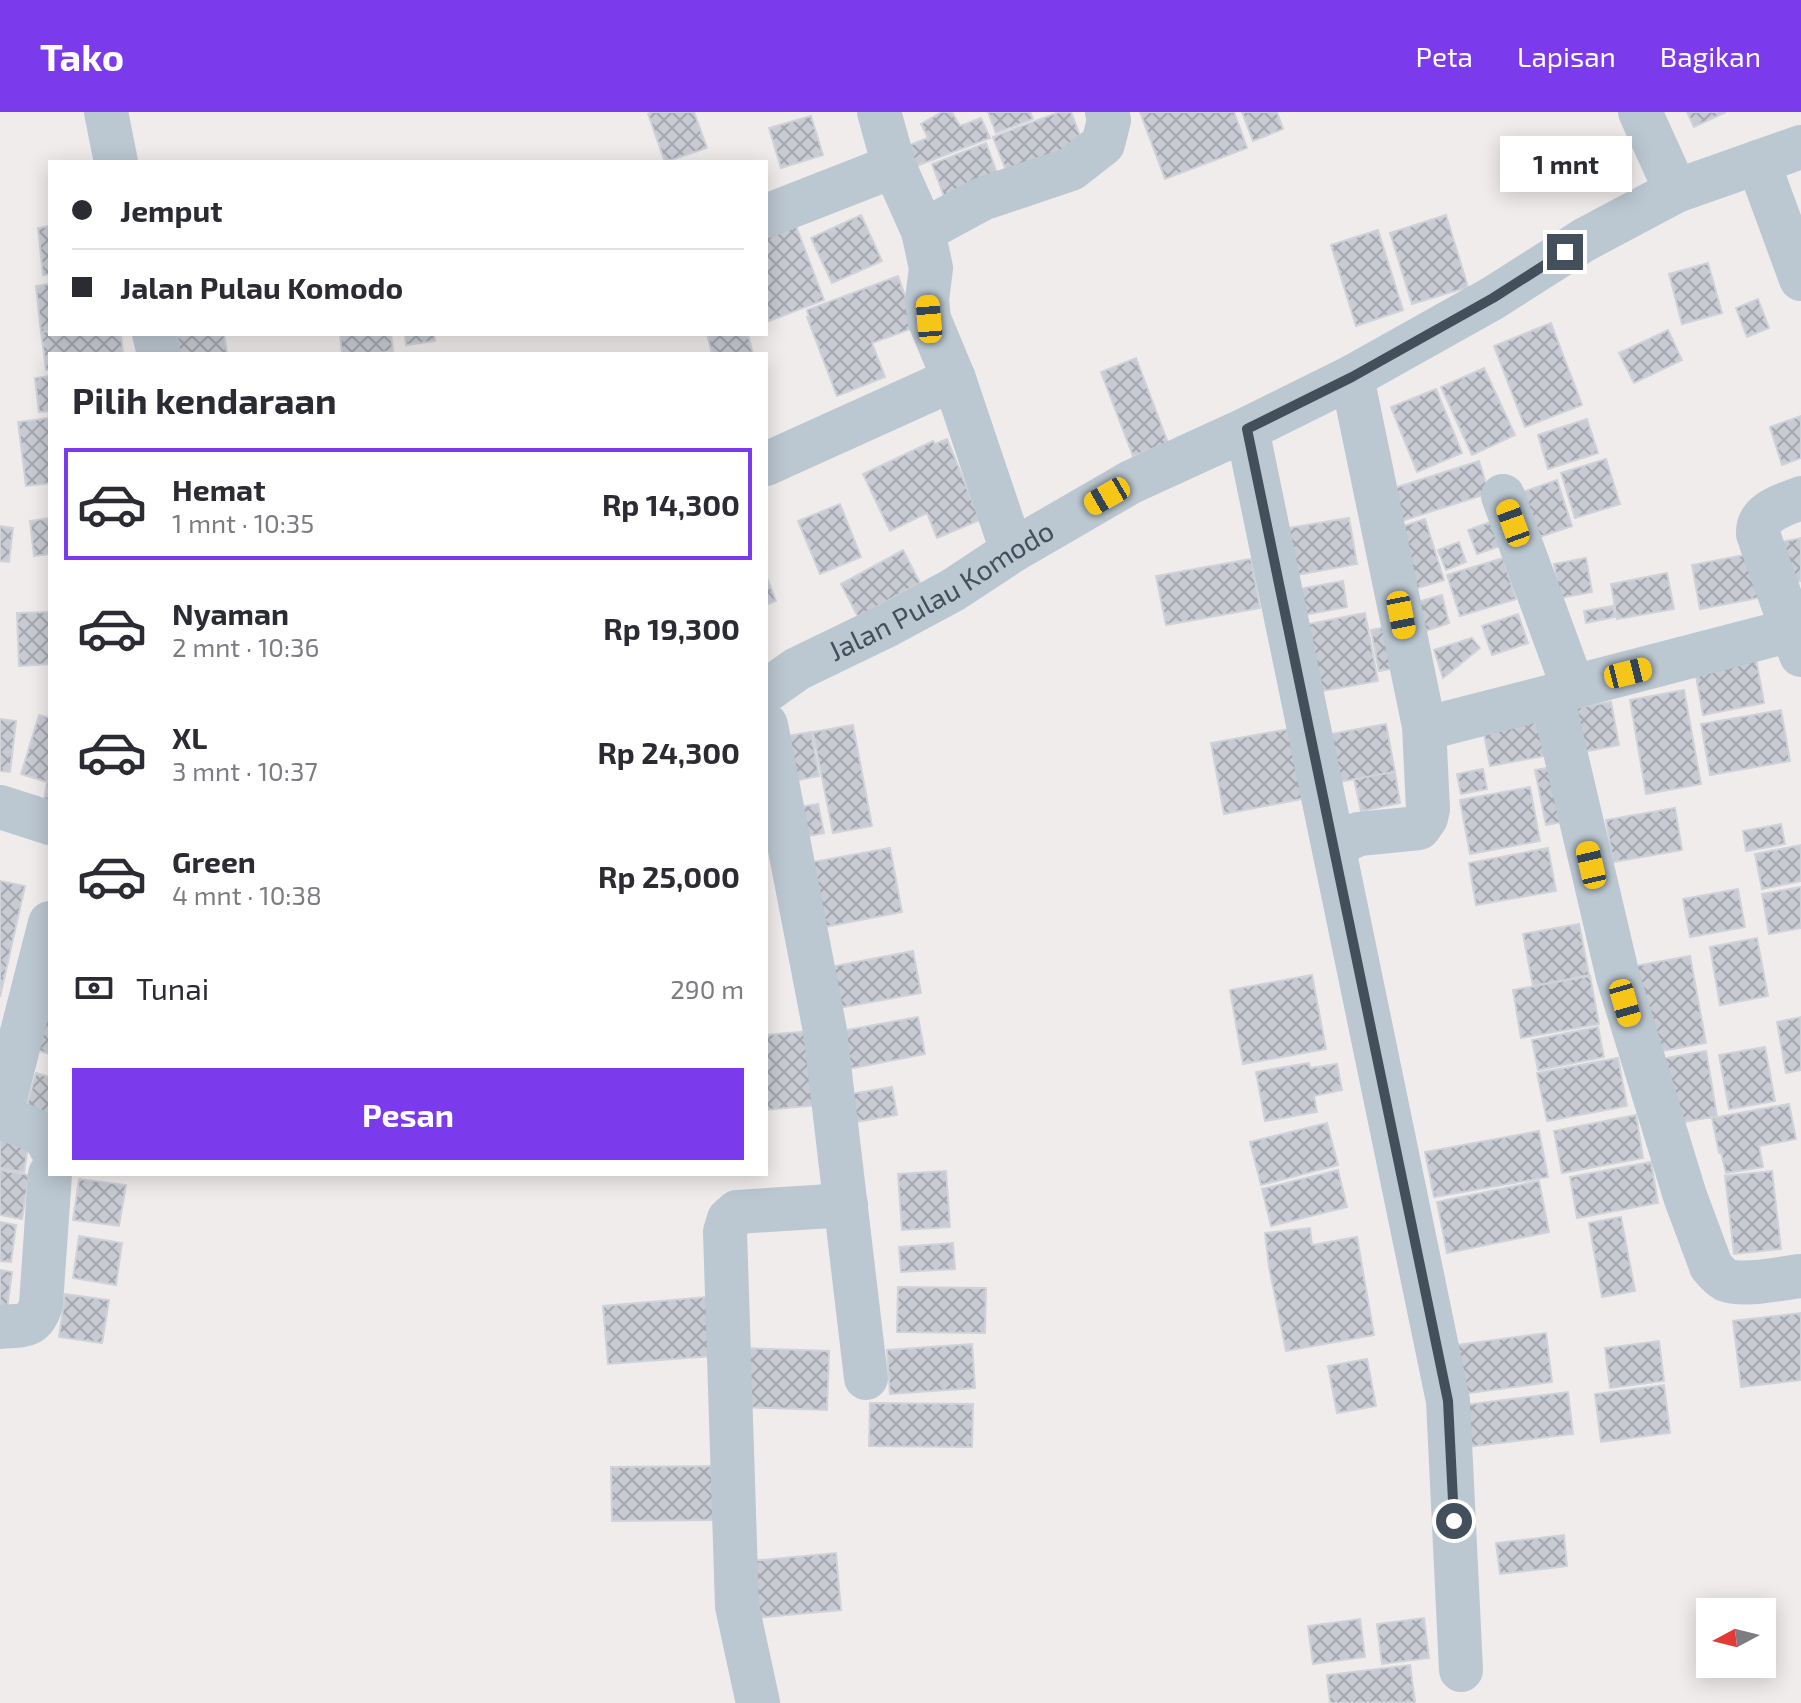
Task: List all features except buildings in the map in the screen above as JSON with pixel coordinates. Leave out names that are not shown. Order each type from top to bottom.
[{"type":"street","points":[[106,112],[116,160]]},
{"type":"street","points":[[879,112],[894,166],[923,231],[931,268],[927,300],[929,319],[954,379],[1012,551]]},
{"type":"street","points":[[923,231],[982,199],[1071,169],[1103,144],[1109,120],[1107,112]]},
{"type":"street","points":[[1640,112],[1676,191]]},
{"type":"street","name":"Jalan Pulau Komodo","points":[[768,690],[797,669],[953,590],[1012,551],[1131,482],[1352,377],[1493,298],[1584,240],[1676,191],[1801,147]]},
{"type":"street","points":[[1758,162],[1801,279]]},
{"type":"street","points":[[768,215],[894,166]]},
{"type":"street","points":[[1334,845],[1359,834],[1419,828],[1428,809],[1424,726],[1352,377]]},
{"type":"street","points":[[768,463],[954,379]]},
{"type":"street","points":[[1247,429],[1448,1401],[1461,1670]]},
{"type":"street","points":[[1503,496],[1563,692],[1618,977],[1685,1196],[1711,1266],[1726,1280],[1734,1281],[1801,1276]]},
{"type":"street","points":[[1424,726],[1435,726],[1563,692],[1798,637],[1758,528],[1768,513],[1801,498]]},
{"type":"street","points":[[768,735],[825,1031],[866,1378]]},
{"type":"street","points":[[0,807],[48,822]]},
{"type":"street","points":[[48,931],[0,1118],[36,1131],[48,1140]]},
{"type":"street","points":[[0,1327],[30,1324],[37,1317],[41,1304],[50,1176]]},
{"type":"street","points":[[758,1703],[737,1606],[725,1232],[729,1219],[737,1212],[846,1205]]},
{"type":"route","points":[[1454,1521],[1448,1401],[1247,429],[1352,377],[1493,298],[1565,252]]}]
